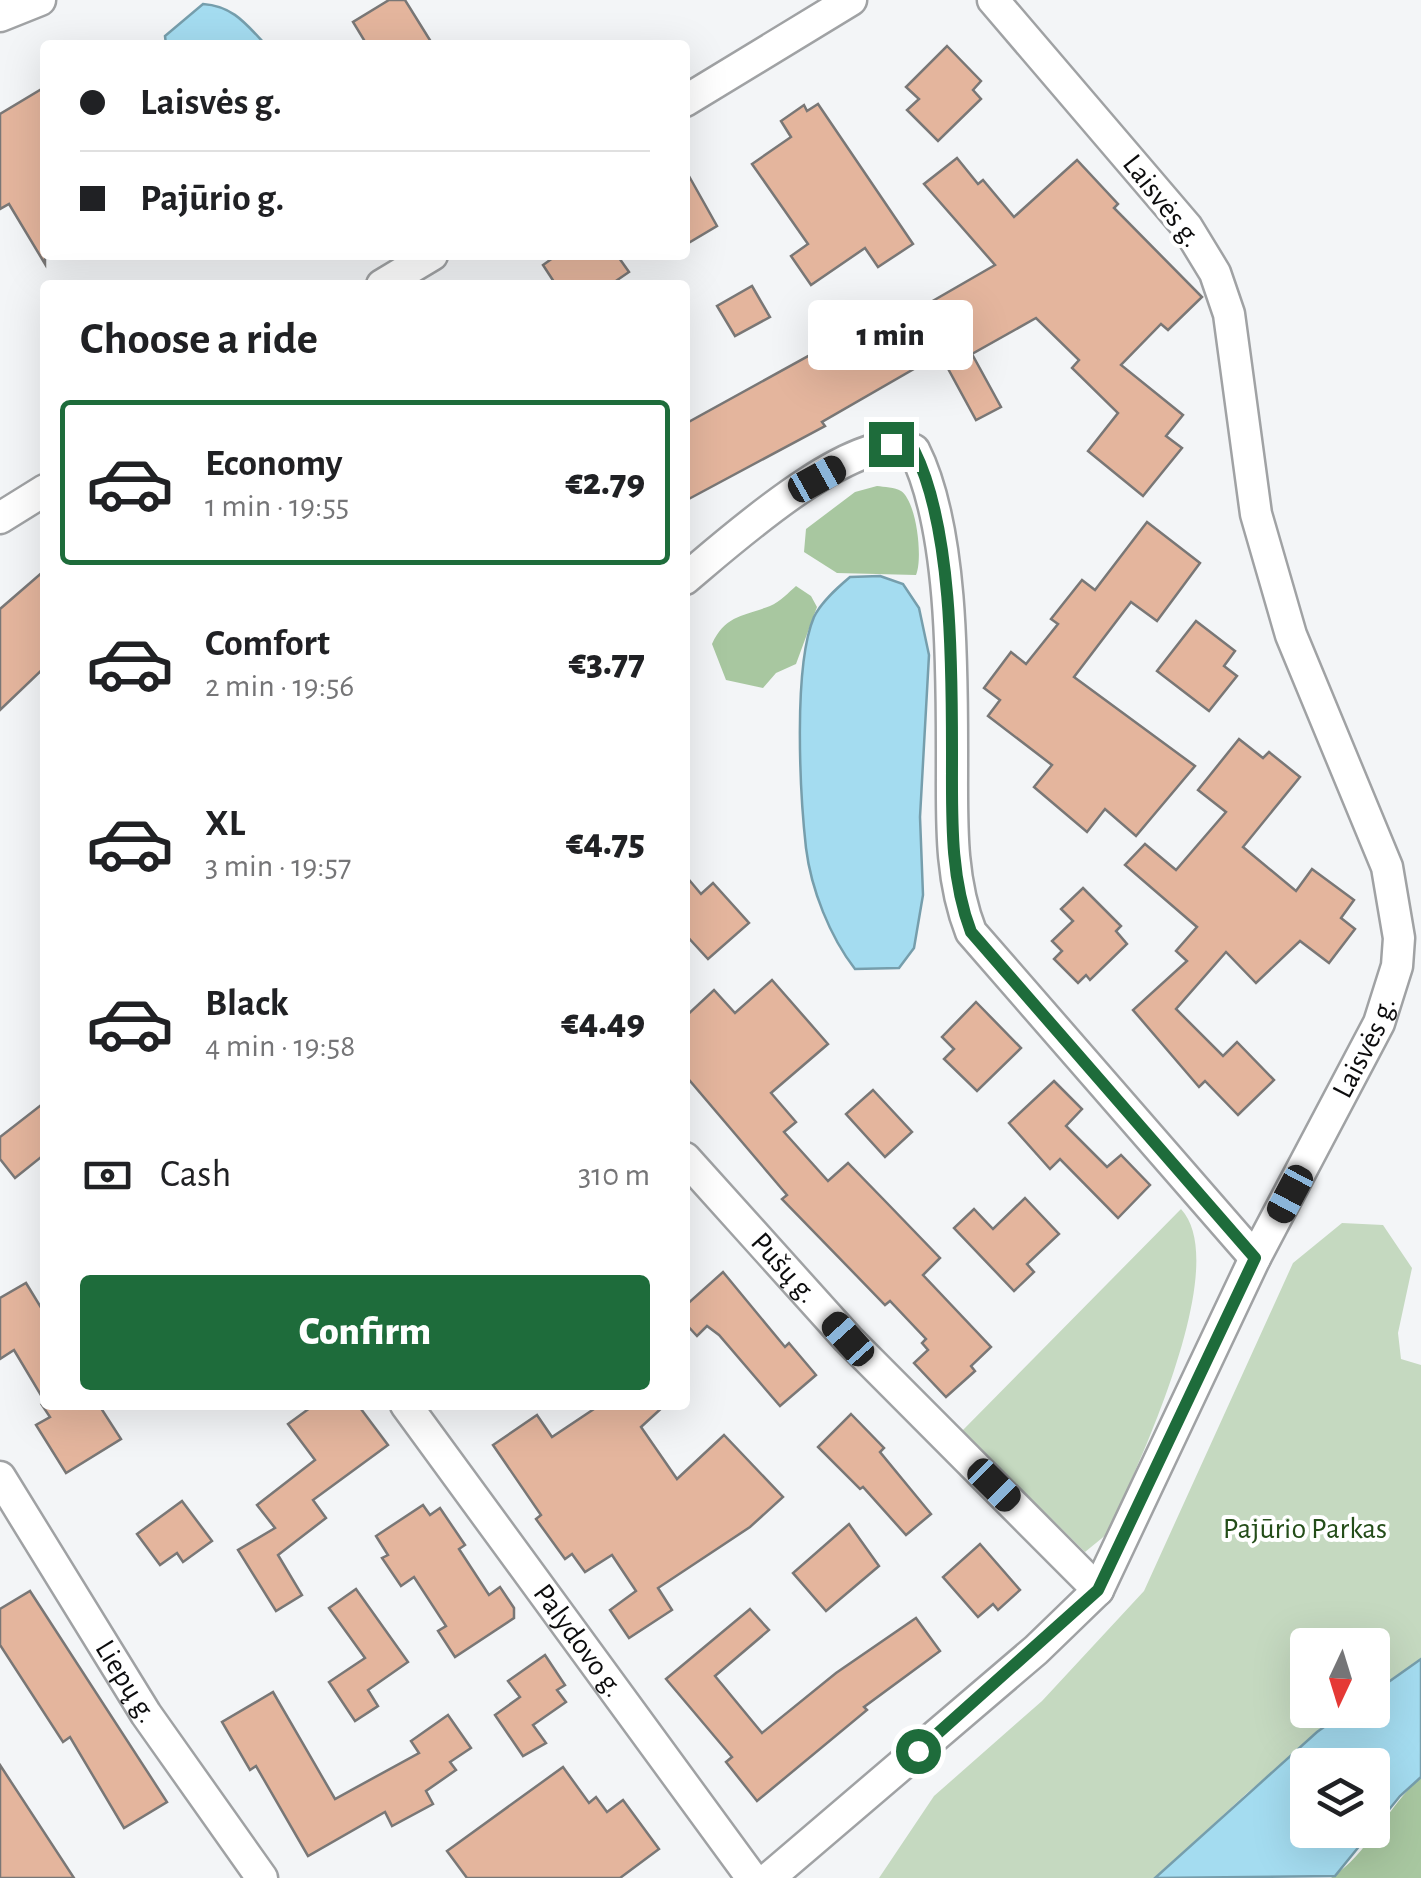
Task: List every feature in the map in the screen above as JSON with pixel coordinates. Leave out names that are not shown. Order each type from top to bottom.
[{"type":"street","points":[[0,16],[40,0]]},
{"type":"street","points":[[690,98],[850,0]]},
{"type":"street","name":"Laisvės g.","points":[[769,1878],[1036,1650],[1098,1590],[1255,1258],[1391,995],[1399,938],[1387,867],[1291,636],[1270,565],[1247,465],[1229,314],[1214,273],[1187,227],[993,0]]},
{"type":"street","points":[[390,280],[424,260]]},
{"type":"street","points":[[690,576],[788,495],[891,444],[914,450],[934,497],[952,708],[956,895],[971,932],[1255,1258]]},
{"type":"street","points":[[0,518],[40,493]]},
{"type":"street","name":"Pušų g.","points":[[690,1164],[848,1339],[1098,1590]]},
{"type":"street","name":"Palydovo g.","points":[[410,1410],[752,1878]]},
{"type":"street","name":"Liepų g.","points":[[0,1478],[146,1714],[262,1878]]},
{"type":"green space","points":[[877,486],[893,488],[907,497],[919,544],[916,575],[837,573],[804,552],[806,529],[855,492]]},
{"type":"green space","points":[[796,586],[811,596],[817,607],[796,664],[776,673],[763,688],[726,680],[712,644],[717,634],[729,622],[774,604]]},
{"type":"green space","points":[[1181,1209],[1194,1237],[1196,1275],[1188,1321],[1157,1419],[1120,1505],[1107,1534],[1085,1552],[962,1431]]},
{"type":"green space","name":"Pajūrio Parkas","points":[[1342,1223],[1383,1225],[1412,1268],[1398,1333],[1401,1359],[1421,1365],[1421,1659],[1390,1681],[1390,1628],[1290,1628],[1290,1728],[1326,1728],[1302,1748],[1290,1748],[1290,1758],[1155,1878],[879,1878],[934,1796],[1042,1701],[1144,1591],[1293,1263]]},
{"type":"green space","points":[[1421,1777],[1421,1878],[1331,1878],[1362,1848],[1390,1848],[1390,1812]]},
{"type":"water","points":[[203,4],[231,12],[261,40],[165,40],[165,36]]},
{"type":"water","points":[[880,576],[903,584],[919,608],[929,655],[920,817],[923,895],[914,948],[899,968],[855,969],[830,927],[809,864],[802,796],[801,697],[807,639],[817,611],[850,577]]},
{"type":"water","points":[[1421,1659],[1421,1777],[1390,1808],[1390,1748],[1299,1748],[1323,1728],[1390,1728],[1390,1681]]},
{"type":"water","points":[[1290,1756],[1290,1848],[1358,1848],[1335,1876],[1155,1878]]},
{"type":"building","points":[[389,0],[405,0],[430,40],[364,40],[353,22]]},
{"type":"building","points":[[947,46],[981,81],[973,90],[981,99],[938,141],[907,110],[919,99],[906,87]]},
{"type":"building","points":[[40,90],[40,256],[9,204],[0,209],[0,114]]},
{"type":"building","points":[[818,104],[913,244],[878,267],[865,248],[811,285],[791,256],[808,244],[752,164],[791,137],[781,121],[804,105],[807,111]]},
{"type":"building","points":[[957,158],[978,184],[983,180],[1014,217],[1077,160],[1118,204],[1114,208],[1202,297],[1168,330],[1161,324],[1121,365],[1183,415],[1166,436],[1182,448],[1143,496],[1088,451],[1118,413],[1072,368],[1079,360],[1036,318],[972,354],[1001,407],[976,420],[940,354],[822,422],[825,426],[690,498],[690,421],[870,322],[877,333],[995,265],[924,184]]},
{"type":"building","points":[[690,178],[717,226],[690,242]]},
{"type":"building","points":[[550,260],[621,260],[629,272],[617,280],[553,280],[543,265]]},
{"type":"building","points":[[752,286],[770,317],[735,336],[717,306]]},
{"type":"building","points":[[1147,522],[1200,563],[1157,621],[1131,602],[1074,677],[1195,766],[1136,836],[1105,809],[1087,832],[1034,787],[1052,765],[988,716],[1000,700],[984,688],[1011,652],[1026,664],[1058,624],[1051,619],[1082,580],[1095,590]]},
{"type":"building","points":[[40,574],[40,672],[0,710],[0,609]]},
{"type":"building","points":[[1196,621],[1235,651],[1224,666],[1237,676],[1209,711],[1157,671]]},
{"type":"building","points":[[1239,739],[1263,758],[1269,752],[1300,777],[1243,847],[1296,891],[1312,869],[1354,900],[1341,918],[1355,929],[1329,963],[1300,941],[1256,983],[1226,952],[1176,1009],[1223,1056],[1237,1042],[1274,1080],[1238,1115],[1205,1081],[1199,1087],[1133,1010],[1187,961],[1176,951],[1197,927],[1125,865],[1145,844],[1176,870],[1226,812],[1198,790]]},
{"type":"building","points":[[690,881],[701,894],[713,883],[749,923],[708,959],[690,939]]},
{"type":"building","points":[[1083,888],[1121,926],[1116,931],[1127,944],[1090,980],[1086,975],[1078,983],[1054,959],[1062,951],[1052,941],[1073,921],[1061,909]]},
{"type":"building","points":[[772,980],[828,1044],[771,1093],[796,1122],[784,1132],[828,1181],[848,1163],[940,1258],[923,1275],[991,1347],[971,1366],[975,1371],[946,1397],[914,1363],[928,1350],[922,1343],[926,1339],[890,1301],[885,1305],[782,1199],[787,1195],[690,1081],[690,1012],[714,990],[735,1013]]},
{"type":"building","points":[[976,1002],[1021,1048],[977,1091],[944,1059],[954,1049],[942,1037]]},
{"type":"building","points":[[1054,1081],[1082,1109],[1066,1126],[1107,1167],[1121,1155],[1150,1185],[1118,1218],[1060,1159],[1050,1169],[1009,1123]]},
{"type":"building","points":[[873,1090],[912,1132],[885,1157],[846,1114]]},
{"type":"building","points":[[40,1106],[40,1158],[15,1178],[0,1159],[0,1137]]},
{"type":"building","points":[[1025,1198],[1059,1234],[1027,1264],[1034,1272],[1014,1291],[954,1228],[974,1209],[993,1229]]},
{"type":"building","points":[[723,1272],[785,1347],[789,1343],[816,1375],[780,1406],[719,1335],[707,1326],[697,1336],[690,1328],[690,1302]]},
{"type":"building","points":[[26,1283],[40,1306],[40,1394],[14,1350],[0,1359],[0,1298]]},
{"type":"building","points":[[45,1410],[102,1410],[121,1439],[66,1473],[36,1425],[50,1417]]},
{"type":"building","points":[[307,1410],[362,1410],[388,1445],[313,1500],[326,1518],[278,1555],[302,1595],[276,1611],[238,1550],[275,1528],[257,1505],[315,1460],[288,1424]]},
{"type":"building","points":[[592,1410],[660,1410],[641,1427],[677,1479],[724,1435],[783,1497],[750,1527],[658,1588],[672,1610],[629,1638],[610,1610],[636,1591],[612,1555],[585,1572],[572,1554],[565,1559],[536,1519],[541,1515],[493,1445],[537,1415],[552,1437]]},
{"type":"building","points":[[851,1414],[884,1448],[880,1452],[931,1514],[906,1535],[863,1487],[860,1489],[818,1447]]},
{"type":"building","points":[[182,1501],[212,1541],[183,1562],[177,1553],[160,1565],[137,1534]]},
{"type":"building","points":[[423,1505],[430,1515],[440,1508],[465,1545],[459,1549],[489,1595],[500,1587],[514,1608],[514,1618],[455,1657],[438,1631],[446,1626],[414,1577],[401,1586],[382,1558],[388,1555],[376,1536]]},
{"type":"building","points":[[849,1524],[879,1566],[826,1611],[793,1573]]},
{"type":"building","points":[[980,1544],[1020,1590],[998,1610],[993,1604],[978,1617],[943,1577]]},
{"type":"building","points":[[356,1589],[408,1662],[368,1690],[378,1706],[355,1721],[329,1682],[365,1658],[329,1608]]},
{"type":"building","points":[[30,1591],[167,1802],[124,1828],[70,1737],[63,1742],[0,1645],[0,1609]]},
{"type":"building","points":[[750,1609],[769,1630],[715,1676],[762,1733],[836,1673],[916,1618],[940,1651],[864,1707],[867,1710],[757,1801],[726,1762],[732,1757],[666,1679]]},
{"type":"building","points":[[545,1655],[565,1685],[557,1690],[566,1702],[533,1725],[546,1743],[523,1756],[495,1715],[520,1697],[508,1681]]},
{"type":"building","points":[[273,1692],[335,1799],[419,1753],[411,1741],[448,1715],[471,1748],[450,1762],[456,1770],[426,1791],[433,1804],[392,1826],[385,1812],[308,1856],[256,1766],[250,1770],[222,1722]]},
{"type":"building","points":[[0,1765],[74,1878],[0,1878]]},
{"type":"building","points":[[563,1767],[589,1803],[596,1797],[607,1812],[623,1800],[659,1849],[620,1878],[467,1878],[447,1851]]},
{"type":"route","points":[[891,444],[903,444],[914,450],[934,497],[952,708],[956,895],[971,932],[1255,1258],[1098,1590],[1036,1650],[918,1751]]}]
